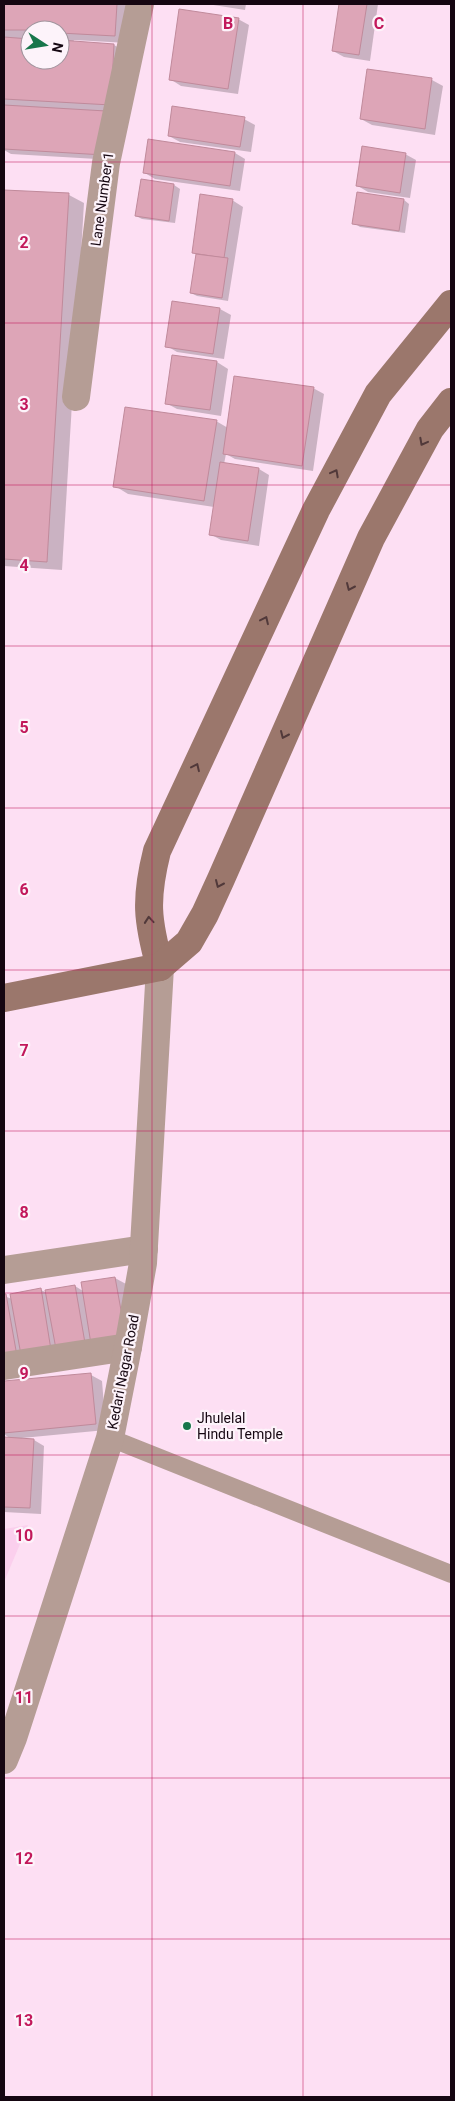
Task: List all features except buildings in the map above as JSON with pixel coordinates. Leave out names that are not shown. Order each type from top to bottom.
[{"type":"street","name":"Lane Number 1","points":[[76,397],[106,163],[140,4]]},
{"type":"street","points":[[160,967],[150,931],[148,908],[150,880],[157,851],[316,510],[378,394],[451,304]]},
{"type":"street","points":[[4,998],[160,967],[189,942],[205,914],[371,538],[430,429],[451,402]]},
{"type":"street","name":"Kedari Nagar Road","points":[[4,1760],[13,1738],[110,1438],[128,1347],[144,1249],[160,967]]},
{"type":"street","points":[[4,1270],[144,1249]]},
{"type":"street","points":[[4,1366],[128,1347]]},
{"type":"lane","points":[[110,1438],[451,1574]]},
{"type":"shaded area","points":[[28,1525],[4,1582],[4,1529]]},
{"type":"place","name":"Jhulelal Hindu Temple","points":[[187,1426]]}]
